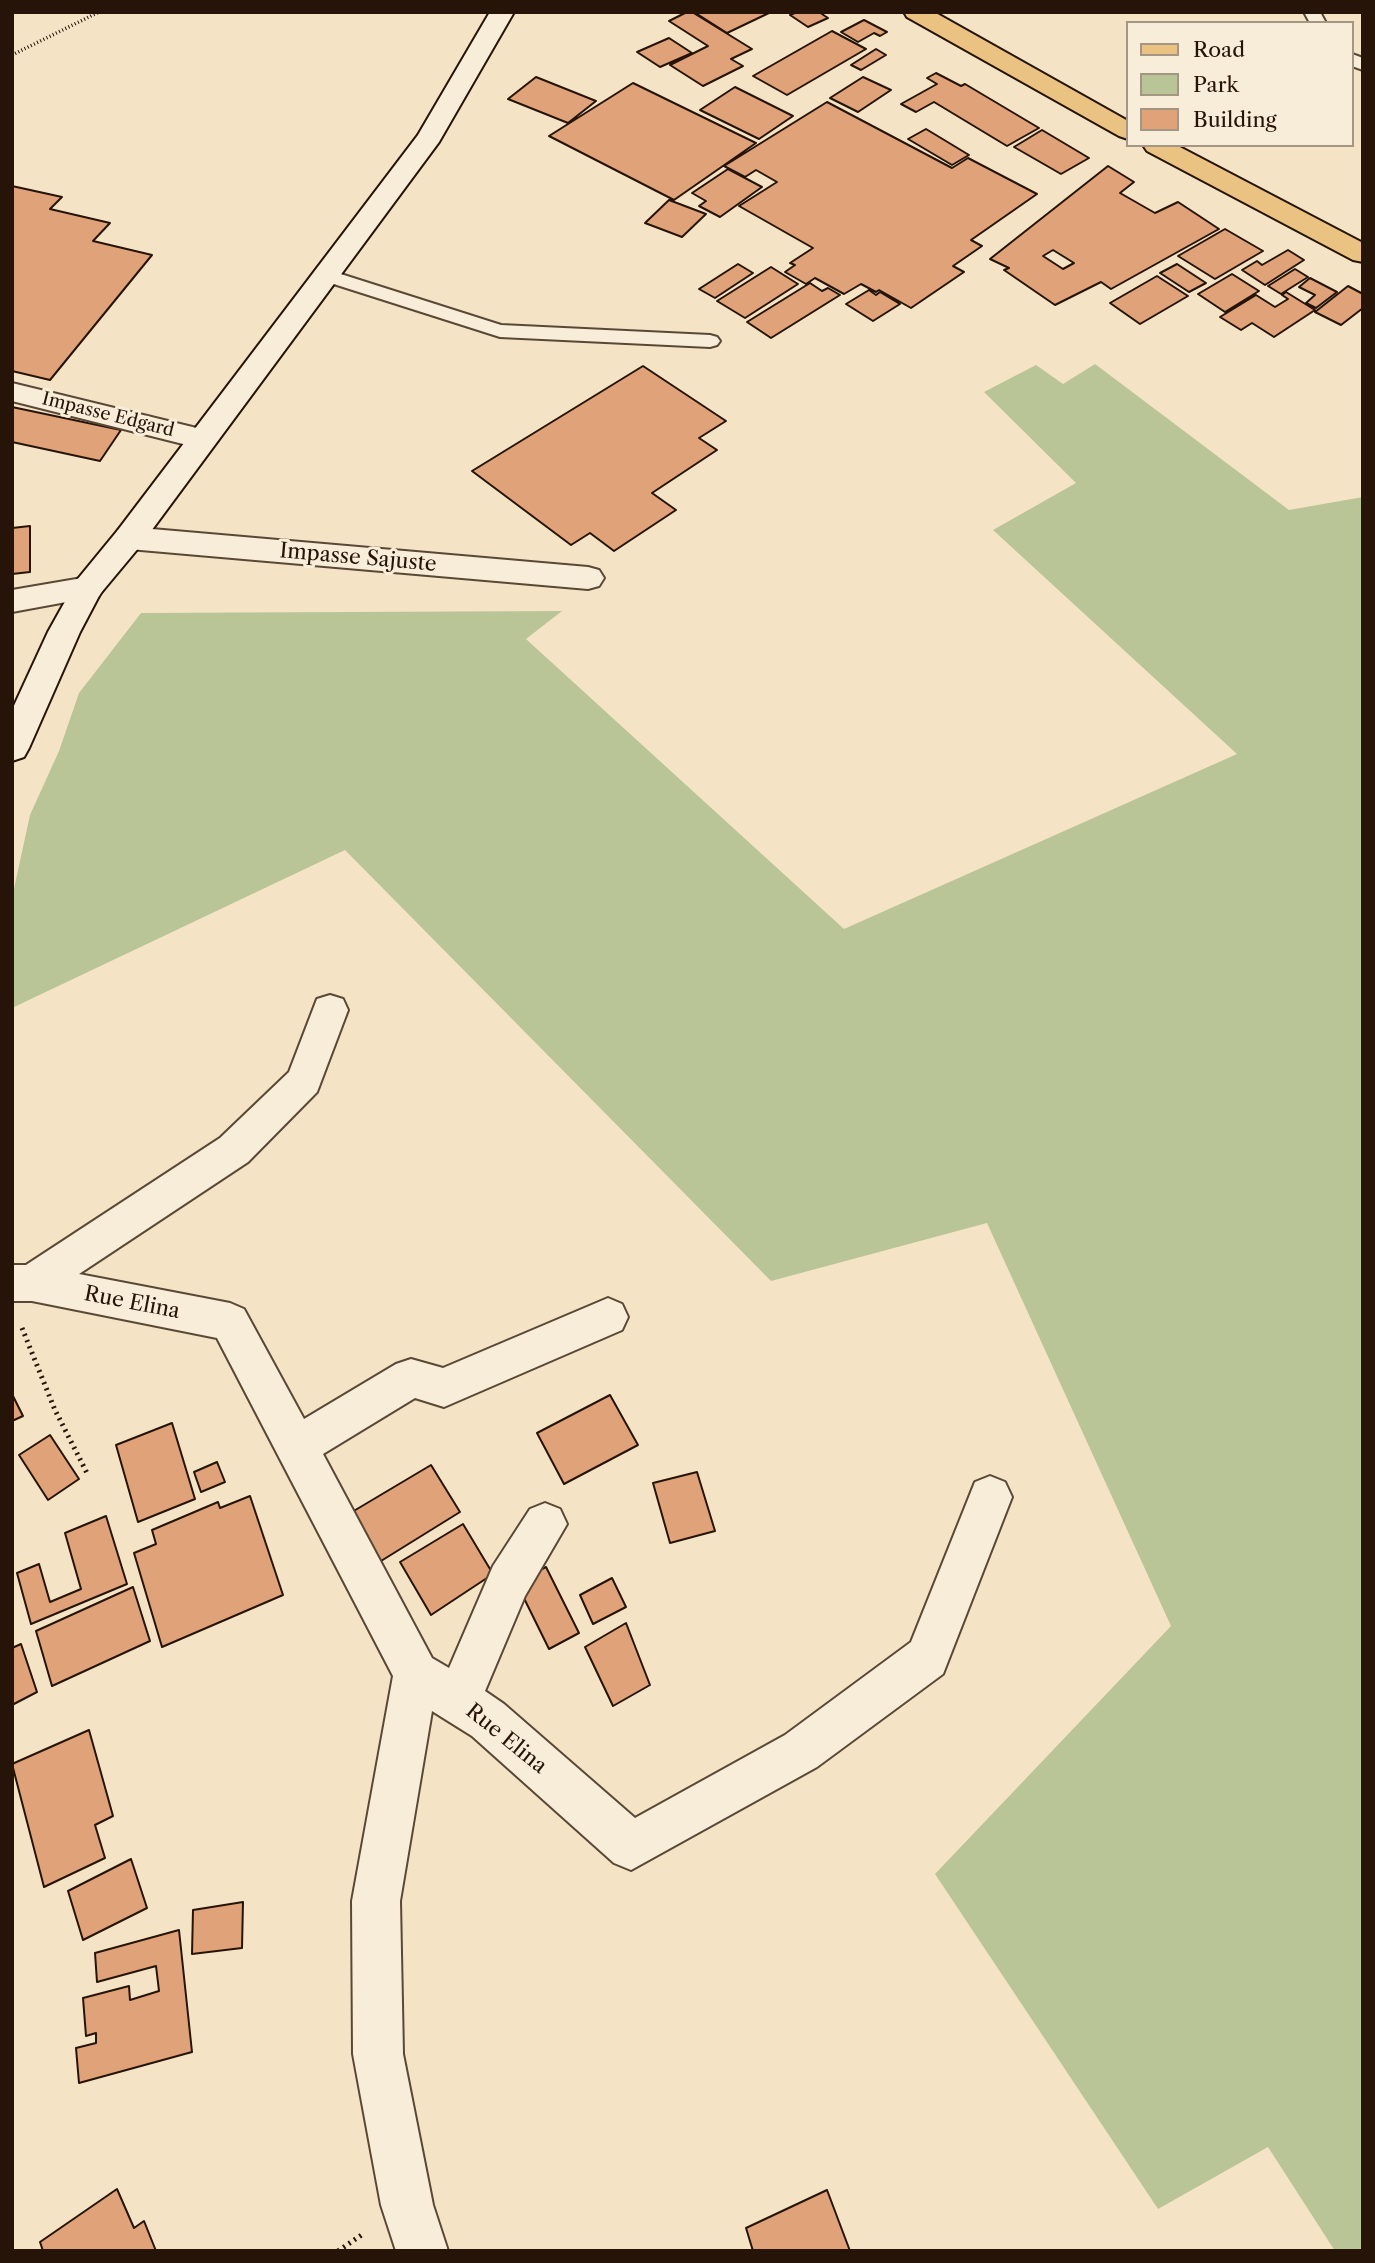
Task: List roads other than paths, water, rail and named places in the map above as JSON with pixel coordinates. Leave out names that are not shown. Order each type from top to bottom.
[{"type":"main road","points":[[916,12],[1126,130]]},
{"type":"main road","points":[[1160,147],[1363,254]]},
{"type":"street","points":[[12,748],[64,632],[88,588],[129,538],[430,137],[502,12]]},
{"type":"street","name":"Impasse Edgard","points":[[12,392],[203,439]]},
{"type":"street","name":"Impasse Sajuste","points":[[129,538],[588,578]]},
{"type":"street","points":[[12,601],[88,588]]},
{"type":"street","points":[[20,1294],[234,1150],[304,1081],[330,1010]]},
{"type":"street","name":"Rue Elina","points":[[20,1294],[230,1322],[416,1674],[488,1720],[631,1846],[801,1751],[927,1658],[990,1497]]},
{"type":"street","points":[[296,1447],[411,1378],[444,1388],[608,1317]]},
{"type":"street","points":[[458,1700],[509,1581],[545,1524]]},
{"type":"street","points":[[416,1674],[376,1901],[378,2054],[407,2205],[422,2251]]},
{"type":"lane","points":[[325,275],[500,331],[710,341]]}]
